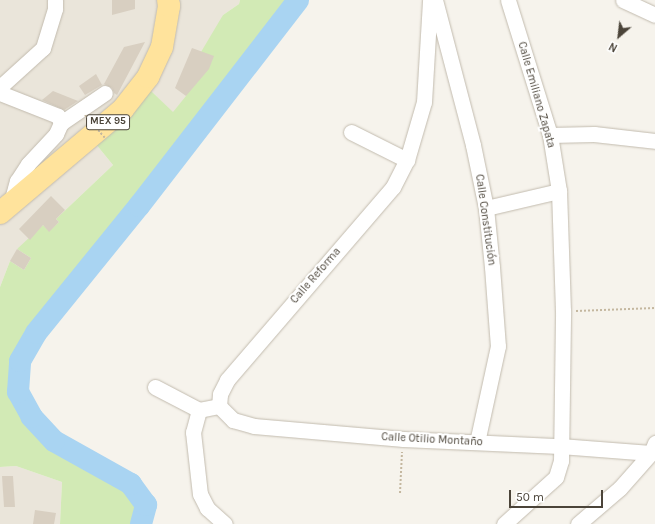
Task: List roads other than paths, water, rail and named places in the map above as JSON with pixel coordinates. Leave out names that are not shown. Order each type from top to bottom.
[{"type":"main road","name":"MEX 95","points":[[5,208],[123,109],[148,77],[162,47],[169,6],[168,0]]},
{"type":"street","points":[[0,87],[43,48],[55,9],[55,0]]},
{"type":"street","name":"Calle Reforma","points":[[219,406],[220,394],[227,380],[393,187],[407,160],[424,102],[430,0]]},
{"type":"street","name":"Calle Constitución","points":[[435,0],[473,145],[486,208],[498,346],[477,442]]},
{"type":"street","name":"Calle Emiliano Zapata","points":[[504,524],[556,478],[561,461],[560,446],[563,312],[559,191],[550,135],[508,0]]},
{"type":"street","points":[[623,0],[655,15]]},
{"type":"street","points":[[5,208],[17,181],[28,164],[56,134],[61,123],[105,92]]},
{"type":"street","points":[[0,93],[58,116],[61,123]]},
{"type":"street","points":[[351,132],[407,160]]},
{"type":"street","points":[[550,135],[594,134],[655,141]]},
{"type":"street","points":[[486,208],[559,191]]},
{"type":"street","points":[[154,386],[199,410],[219,406]]},
{"type":"street","name":"Calle Otilio Montaño","points":[[219,406],[233,420],[254,426],[403,439],[560,446],[653,448]]},
{"type":"street","points":[[199,410],[193,432],[200,494],[207,508],[225,524]]},
{"type":"street","points":[[578,524],[620,488],[653,448]]},
{"type":"waterway","points":[[141,524],[146,505],[131,484],[54,441],[32,417],[18,392],[20,361],[36,333],[139,206],[298,0]]}]
